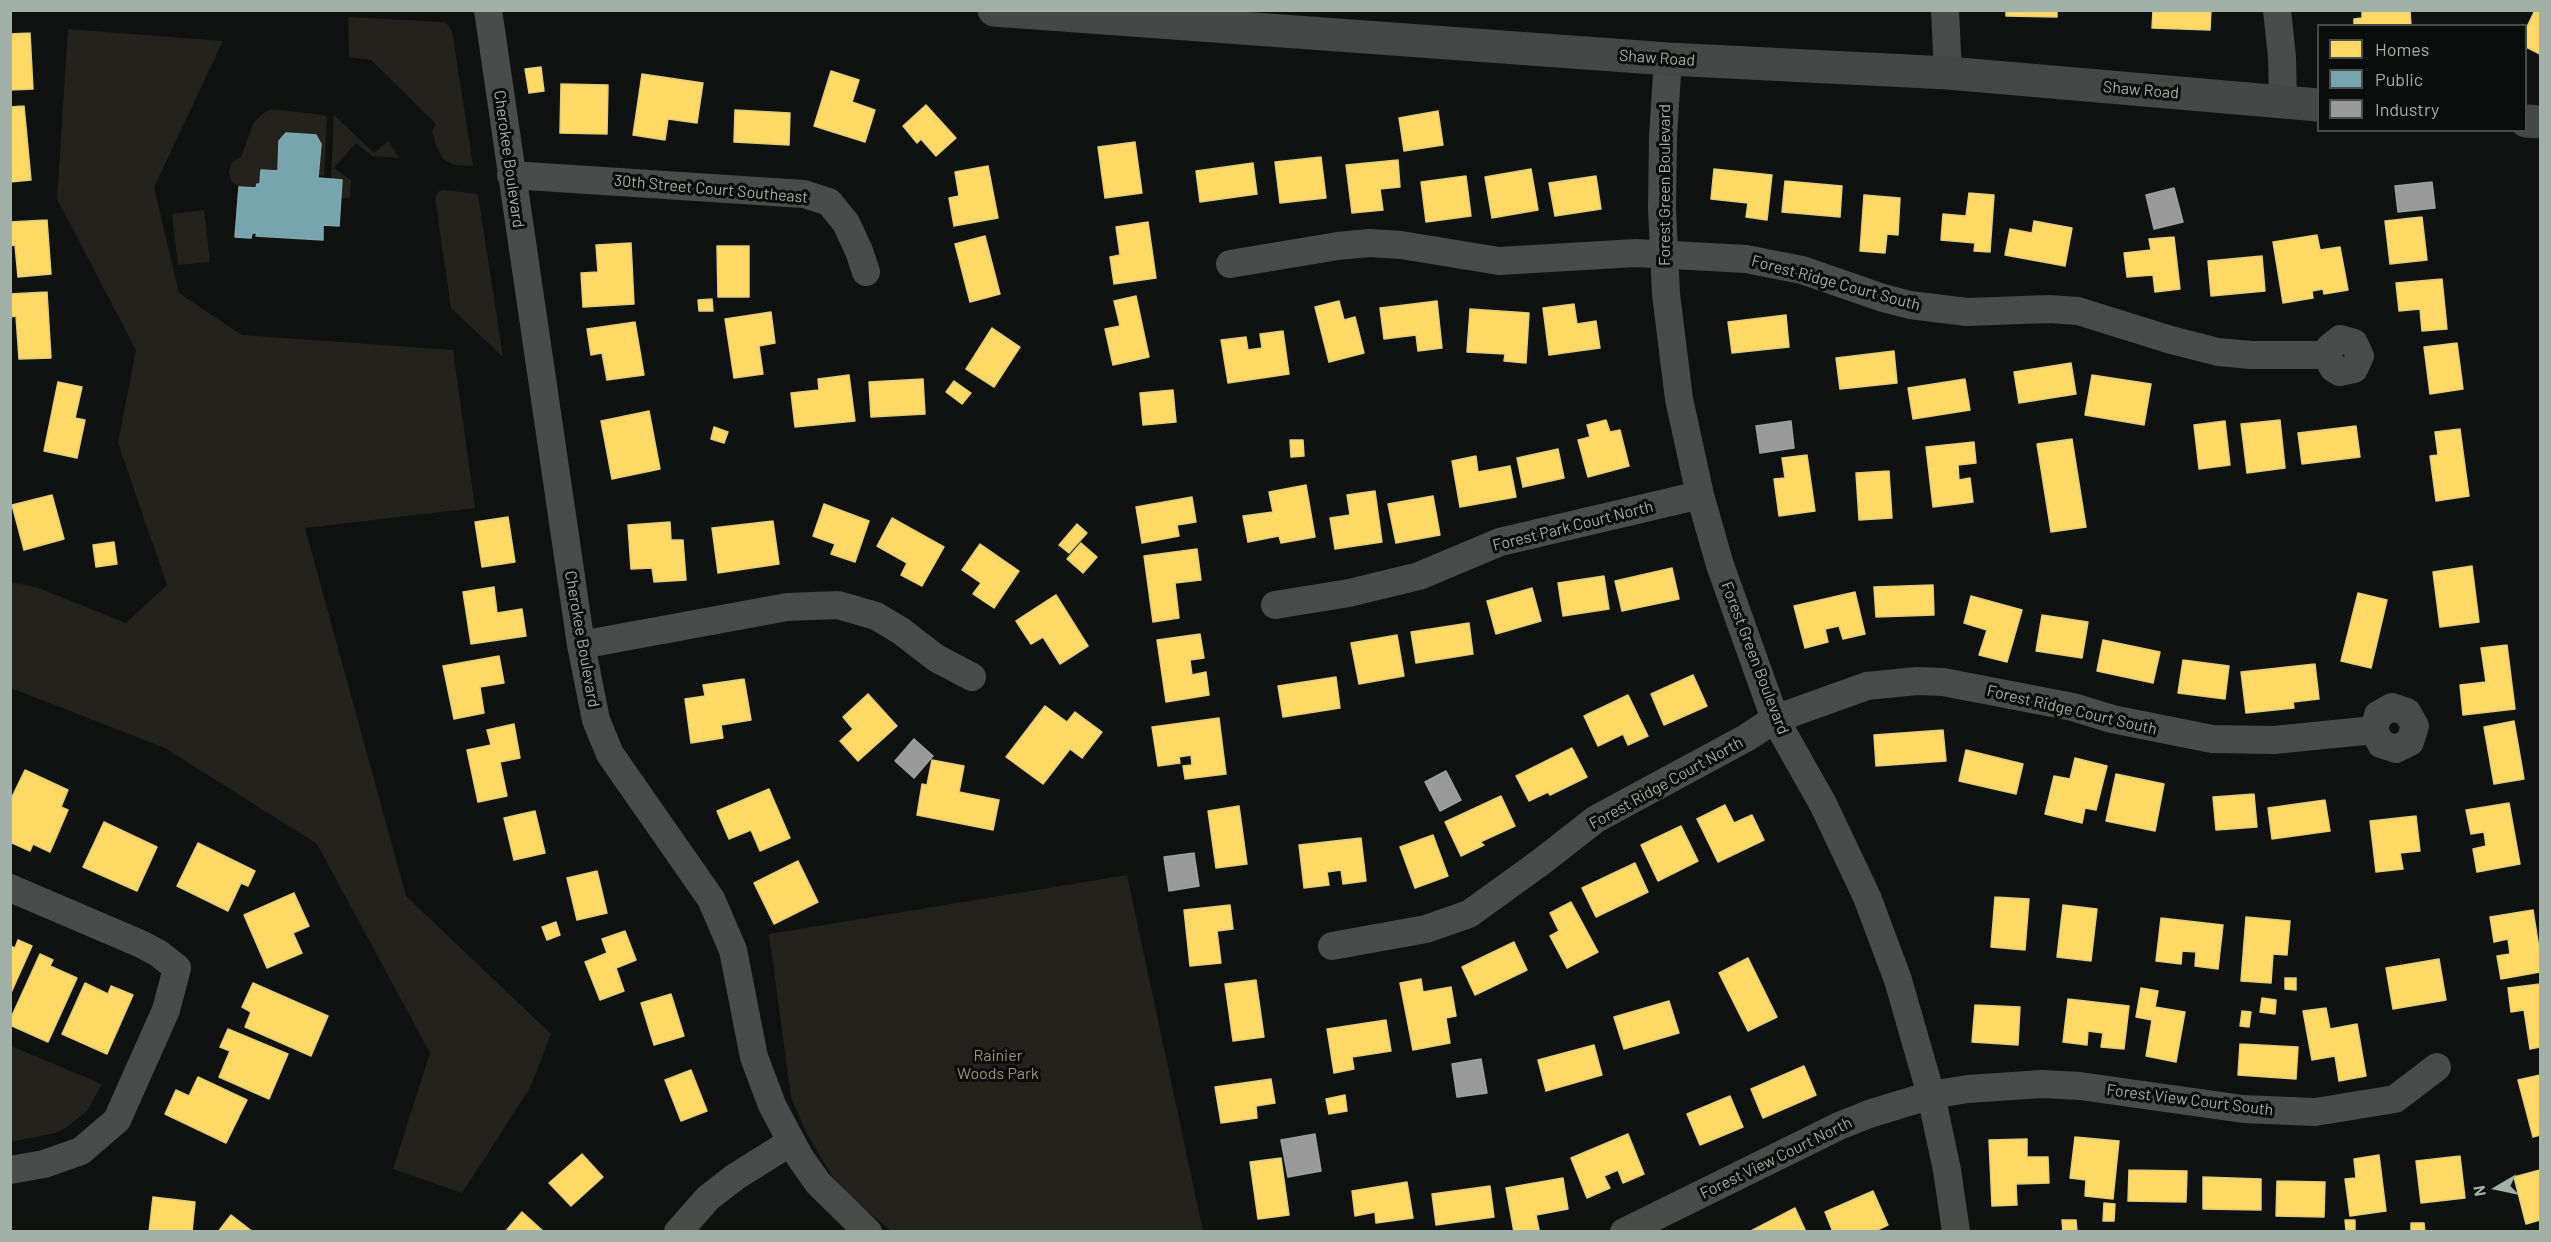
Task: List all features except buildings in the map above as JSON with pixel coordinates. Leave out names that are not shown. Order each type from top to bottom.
[{"type":"main road","name":"Shaw Road","points":[[1006,11],[1668,59],[1948,73],[2317,105]]},
{"type":"street","name":"Cherokee Boulevard","points":[[488,10],[581,645],[596,720],[610,754],[711,899],[733,950],[760,1080],[791,1142],[818,1183],[867,1232]]},
{"type":"street","points":[[1944,10],[1948,73]]},
{"type":"street","points":[[2277,10],[2282,57],[2283,102]]},
{"type":"street","name":"Forest Green Boulevard","points":[[1668,59],[1663,136],[1664,255],[1680,399],[1700,495],[1719,566],[1775,720],[1823,804],[1867,897],[1898,980],[1931,1095],[1947,1170],[1956,1232]]},
{"type":"street","name":"30th Street Court Southeast","points":[[512,175],[804,194],[829,202],[846,224],[859,251],[866,273]]},
{"type":"street","name":"Forest Ridge Court South","points":[[1230,264],[1369,243],[1401,245],[1499,261],[1636,253],[1746,259],[1802,270],[1910,305],[1967,312],[2016,309],[2078,311],[2218,352],[2327,356]]},
{"type":"street","name":"Forest Park Court North","points":[[1275,605],[1349,593],[1419,576],[1500,542],[1700,495]]},
{"type":"street","points":[[581,645],[787,608],[838,606],[876,616],[901,631],[936,658],[972,677]]},
{"type":"street","name":"Forest Ridge Court South","points":[[1775,720],[1867,686],[1926,681],[1943,682],[2073,707],[2112,719],[2212,739],[2274,740],[2373,730]]},
{"type":"street","name":"Forest Ridge Court North","points":[[1332,946],[1426,929],[1469,914],[1596,819],[1775,720]]},
{"type":"street","points":[[10,888],[141,944],[158,953],[177,968],[166,1010],[117,1120],[81,1152],[44,1164],[10,1170]]},
{"type":"street","name":"Forest View Court South","points":[[1931,1095],[1968,1089],[2042,1084],[2079,1086],[2243,1109],[2315,1112],[2395,1099],[2437,1067]]},
{"type":"street","name":"Forest View Court North","points":[[1624,1232],[1839,1126],[1931,1095]]},
{"type":"street","points":[[678,1232],[708,1198],[735,1177],[791,1142]]},
{"type":"green space","points":[[348,17],[447,24],[452,31],[473,166],[454,165],[443,159],[432,131],[436,124],[371,60],[349,57]]},
{"type":"green space","points":[[68,29],[223,41],[154,187],[179,293],[242,335],[453,350],[475,508],[305,528],[406,896],[551,1034],[530,1088],[462,1193],[393,1169],[430,1053],[317,844],[165,748],[11,688],[11,582],[36,587],[126,623],[167,585],[118,443],[136,350],[57,199]]},
{"type":"green space","points":[[271,109],[324,115],[327,118],[324,176],[319,175],[321,144],[316,135],[287,133],[279,141],[278,171],[261,170],[260,184],[257,184],[256,188],[239,187],[232,182],[229,173],[232,162],[241,157],[253,124],[262,114]]},
{"type":"green space","points":[[334,115],[374,153],[388,141],[399,158],[372,156],[356,143],[334,168],[351,180],[350,198],[341,198],[342,180],[331,179]]},
{"type":"green space","points":[[443,190],[478,194],[503,357],[451,308],[435,198],[438,192]]},
{"type":"green space","points":[[204,210],[210,262],[178,265],[172,214]]},
{"type":"green space","name":"Rainier Woods Park","points":[[1127,875],[1203,1231],[891,1231],[853,1199],[830,1173],[805,1130],[791,1097],[769,934]]},
{"type":"green space","points":[[11,1046],[102,1084],[87,1111],[67,1127],[55,1133],[11,1142]]}]
